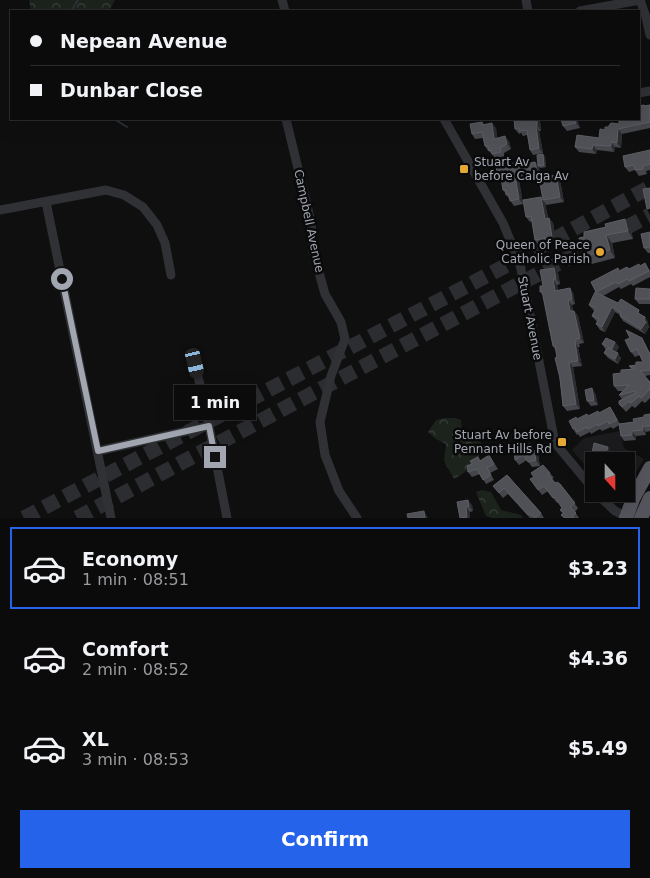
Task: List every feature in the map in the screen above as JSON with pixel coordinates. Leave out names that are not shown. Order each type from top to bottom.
[{"type":"highway","points":[[627,518],[633,498],[650,468]]},
{"type":"highway","points":[[640,518],[650,498]]},
{"type":"street","points":[[585,10],[640,0],[650,35]]},
{"type":"street","name":"Campbell Avenue","points":[[286,120],[312,222],[313,252],[325,294],[341,322],[346,339],[331,376],[320,422],[325,455],[335,482],[356,518]]},
{"type":"street","name":"Stuart Avenue","points":[[445,120],[503,223],[520,264],[555,443],[585,479]]},
{"type":"street","points":[[0,207],[46,202],[106,190],[124,195],[134,200],[151,217],[162,234],[171,275]]},
{"type":"street","points":[[46,202],[111,518]]},
{"type":"street","points":[[195,363],[227,518]]},
{"type":"street","points":[[98,451],[209,426]]},
{"type":"street","points":[[605,502],[615,511],[627,518]]},
{"type":"shaded area","points":[[620,431],[624,448],[631,452],[585,452],[585,465],[572,450],[584,438]]},
{"type":"shaded area","points":[[635,454],[644,459],[635,474]]},
{"type":"green space","points":[[29,0],[115,0],[110,10],[31,10]]},
{"type":"green space","points":[[445,418],[461,420],[462,435],[474,431],[481,442],[480,454],[477,460],[469,469],[454,479],[444,461],[446,444],[428,432],[436,420]]},
{"type":"green space","points":[[482,490],[491,492],[501,510],[521,515],[523,518],[492,518],[486,516],[476,492]]},
{"type":"building","points":[[650,105],[650,122],[618,129],[617,143],[611,142],[611,146],[593,145],[592,149],[575,147],[577,135],[599,138],[600,129],[605,130],[605,127],[608,127],[611,123],[619,124],[619,120],[640,120],[640,106]]},
{"type":"building","points":[[514,120],[537,120],[539,148],[530,150],[527,130],[519,131],[519,128],[515,129]]},
{"type":"building","points":[[561,120],[575,120],[576,123],[563,126]]},
{"type":"building","points":[[482,122],[482,125],[492,123],[494,139],[505,136],[507,144],[500,148],[501,152],[492,154],[492,150],[489,151],[488,146],[485,146],[482,132],[472,134],[470,124]]},
{"type":"building","points":[[650,150],[650,164],[643,166],[643,169],[635,170],[634,165],[625,167],[623,156]]},
{"type":"building","points":[[543,154],[544,165],[538,166],[537,155]]},
{"type":"building","points":[[535,162],[537,171],[515,175],[519,199],[510,201],[509,194],[506,195],[506,190],[503,190],[501,178],[498,178],[496,166],[515,163],[515,166]]},
{"type":"building","points":[[556,175],[560,197],[543,200],[539,178]]},
{"type":"building","points":[[650,188],[650,208],[647,209],[643,189]]},
{"type":"building","points":[[541,197],[545,219],[549,218],[552,237],[535,240],[531,216],[526,217],[523,200]]},
{"type":"building","points":[[625,219],[628,231],[606,235],[610,250],[583,257],[579,238],[584,237],[584,232],[606,227],[605,224]]},
{"type":"building","points":[[650,232],[650,247],[644,248],[641,234]]},
{"type":"building","points":[[645,263],[649,271],[629,281],[627,279],[618,284],[616,282],[596,292],[591,282],[618,268],[619,271]]},
{"type":"building","points":[[554,268],[556,279],[553,279],[555,291],[570,288],[572,299],[568,300],[570,311],[574,311],[580,338],[576,339],[575,342],[578,361],[569,362],[576,404],[563,406],[560,378],[555,358],[557,357],[555,346],[553,346],[542,291],[540,292],[540,286],[543,286],[540,270]]},
{"type":"building","points":[[636,288],[650,289],[650,299],[635,299]]},
{"type":"building","points":[[595,292],[618,303],[621,299],[639,310],[638,313],[645,317],[644,320],[646,322],[641,329],[620,316],[621,313],[612,307],[602,327],[596,324],[599,319],[592,316],[596,308],[589,305]]},
{"type":"building","points":[[626,330],[642,338],[650,355],[650,370],[640,371],[650,382],[650,389],[641,398],[639,396],[631,403],[629,401],[622,407],[619,401],[636,393],[635,391],[619,395],[629,385],[614,386],[613,374],[621,373],[621,370],[635,369],[629,366],[636,365],[636,362],[643,362],[637,349],[631,352],[625,340],[630,338]]},
{"type":"building","points":[[606,338],[615,342],[612,349],[602,344]]},
{"type":"building","points":[[607,348],[618,353],[615,359],[604,353]]},
{"type":"building","points":[[592,388],[594,400],[587,401],[585,390]]},
{"type":"building","points":[[610,407],[617,420],[609,424],[608,421],[577,432],[569,421],[598,411],[599,413]]},
{"type":"building","points":[[650,414],[650,426],[642,426],[643,430],[632,431],[632,435],[621,436],[619,424],[634,422],[633,419]]},
{"type":"building","points":[[594,443],[608,447],[606,452],[592,452]]},
{"type":"building","points":[[530,444],[532,451],[534,450],[536,460],[528,462],[523,455],[515,460],[514,453],[525,451],[524,445]]},
{"type":"building","points":[[489,455],[494,464],[487,468],[491,475],[483,480],[477,469],[468,472],[467,466],[472,464],[470,461],[478,457],[480,461]]},
{"type":"building","points":[[543,465],[555,483],[560,484],[575,503],[570,507],[576,513],[572,516],[574,518],[565,518],[561,515],[564,513],[560,510],[562,508],[555,497],[553,498],[544,486],[538,490],[530,479],[534,477],[531,473]]},
{"type":"building","points":[[507,475],[541,513],[536,517],[528,515],[504,488],[499,493],[493,486]]},
{"type":"building","points":[[468,500],[469,506],[466,507],[467,517],[460,518],[457,502]]},
{"type":"building","points":[[424,511],[425,518],[408,518],[407,514]]},
{"type":"waterway","points":[[72,10],[78,0]]},
{"type":"waterway","points":[[116,120],[127,127]]},
{"type":"tunnel","points":[[24,518],[507,265],[650,187]]},
{"type":"tunnel","points":[[77,518],[650,215]]},
{"type":"place","name":"Stuart Av before Calga Av","points":[[464,169]]},
{"type":"place","name":"Queen of Peace Catholic Parish","points":[[600,252]]},
{"type":"place","name":"Stuart Av before Pennant Hills Rd","points":[[562,442]]},
{"type":"route","points":[[62,279],[98,451],[209,426],[215,457]]}]
